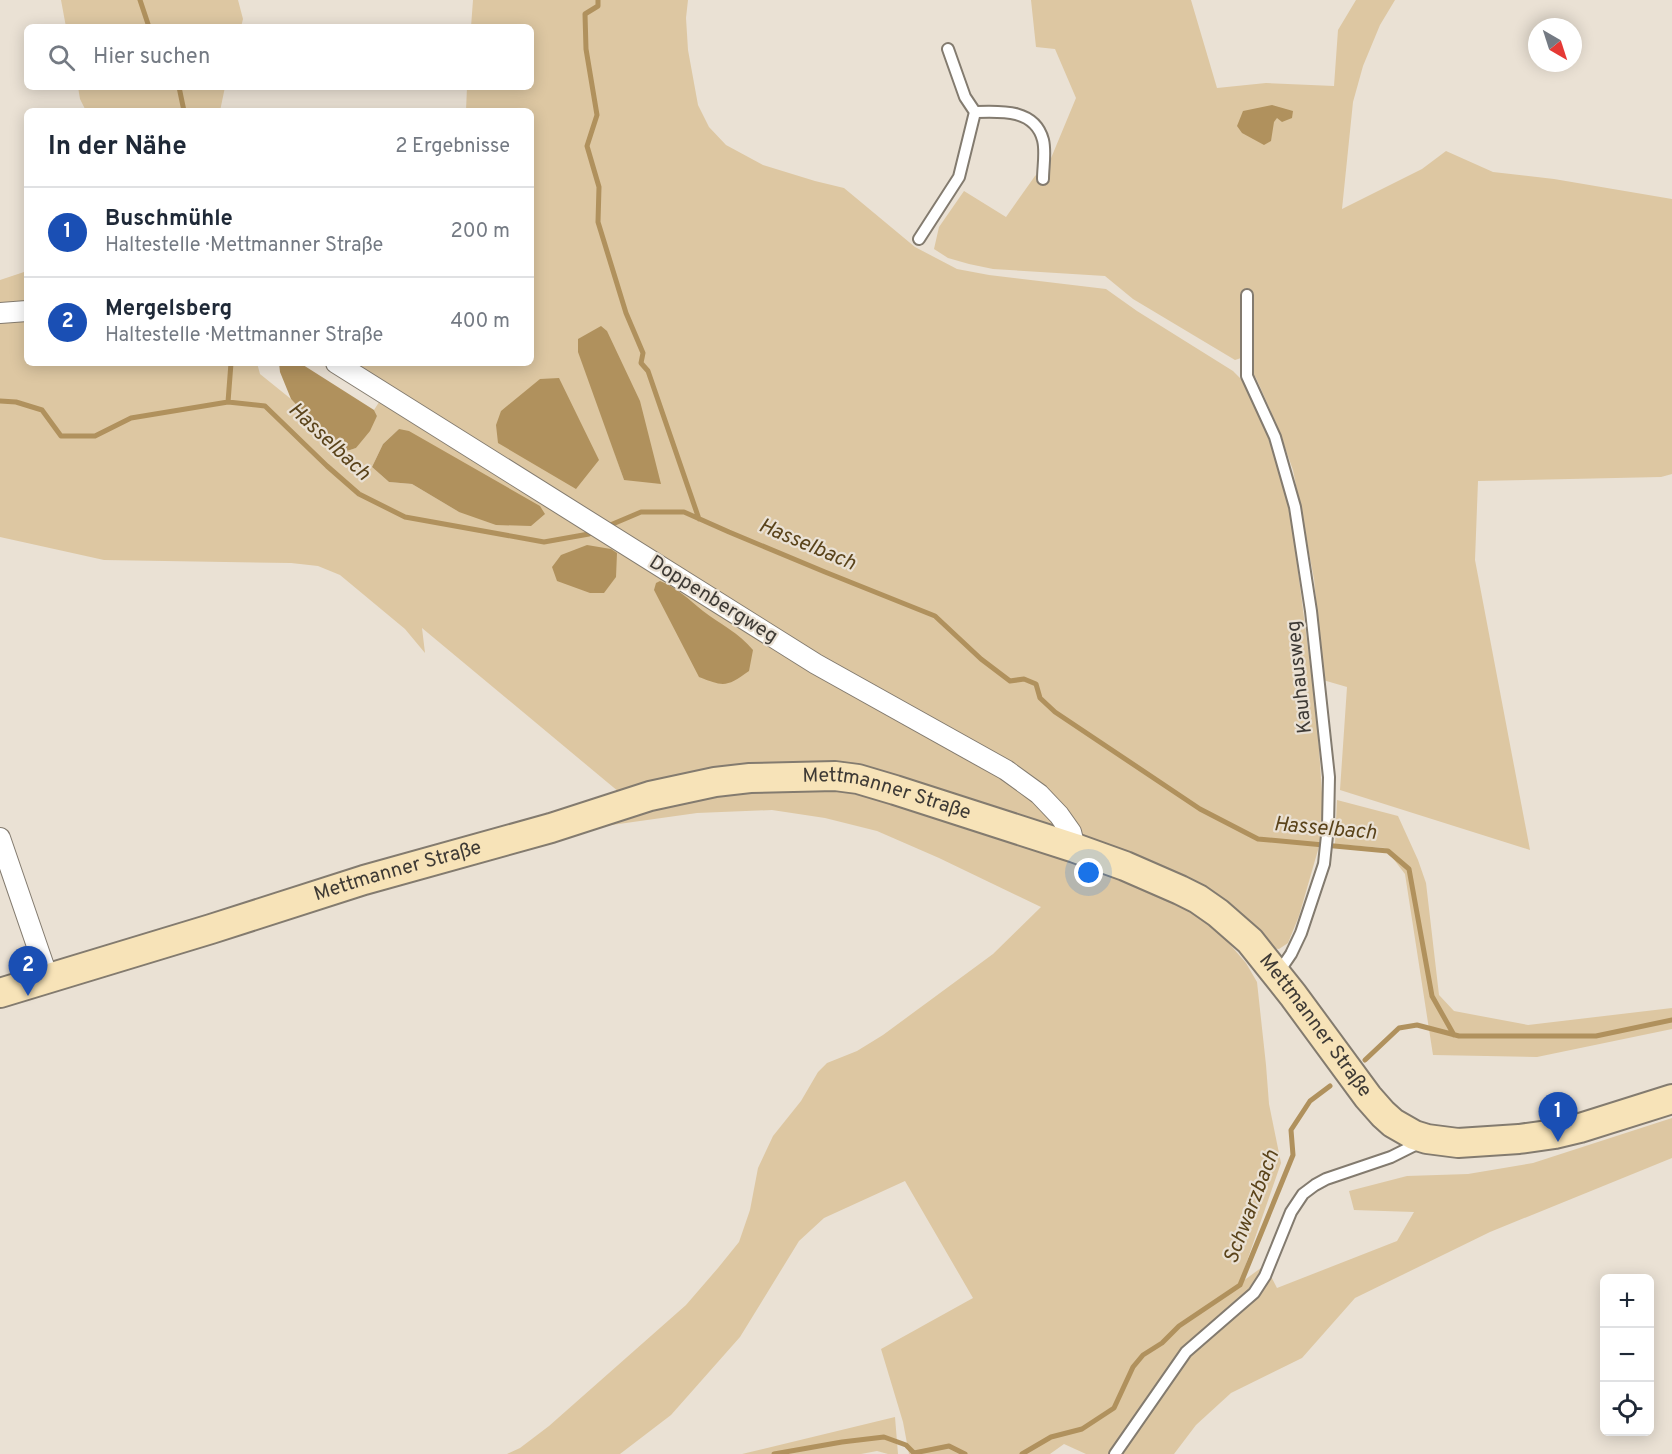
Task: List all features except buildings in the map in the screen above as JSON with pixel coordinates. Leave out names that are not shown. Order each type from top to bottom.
[{"type":"main road","name":"Mettmanner Straße","points":[[0,993],[364,880],[551,828],[650,796],[715,782],[750,778],[835,776],[858,779],[1075,848],[1125,866],[1180,890],[1218,912],[1250,942],[1277,974],[1345,1067],[1383,1114],[1393,1123],[1427,1139],[1466,1143],[1555,1134],[1672,1099]]},
{"type":"street","points":[[0,312],[24,311]]},
{"type":"street","name":"Doppenbergweg","points":[[341,366],[816,664],[1006,770],[1039,794],[1059,815],[1071,832],[1075,848]]},
{"type":"street","points":[[0,838],[48,978]]},
{"type":"lane","points":[[919,239],[959,177],[975,112],[965,97],[948,49]]},
{"type":"lane","points":[[975,112],[1001,111],[1020,114],[1037,126],[1044,142],[1043,179]]},
{"type":"lane","name":"Kauhausweg","points":[[1247,295],[1247,376],[1275,436],[1295,507],[1311,611],[1329,777],[1328,826],[1324,864],[1300,933],[1291,954],[1277,974]]},
{"type":"lane","points":[[1115,1454],[1186,1352],[1254,1293],[1265,1276],[1292,1212],[1303,1194],[1326,1179],[1391,1157],[1427,1139]]},
{"type":"shaded area","points":[[61,0],[238,0],[243,19],[242,24],[65,24]]},
{"type":"shaded area","points":[[473,0],[688,0],[686,18],[688,50],[698,105],[709,127],[726,145],[763,165],[844,188],[915,247],[957,269],[1106,289],[1233,371],[1242,380],[1258,410],[1270,442],[1290,509],[1317,718],[1324,824],[1299,916],[1288,943],[1279,949],[1271,948],[1241,917],[868,771],[619,792],[422,628],[425,653],[405,629],[340,575],[318,566],[291,563],[104,560],[0,537],[0,280],[24,272],[24,366],[258,366],[260,374],[291,399],[341,453],[356,448],[377,416],[374,410],[390,385],[357,366],[534,366],[534,108],[466,108],[467,90],[534,90],[534,24],[471,24]],"holes":[[[399,429],[459,512],[412,484],[389,482],[372,467],[383,444]],[[614,451],[634,480],[624,480]]]},
{"type":"shaded area","points":[[1031,0],[1191,0],[1217,88],[1266,83],[1334,86],[1338,30],[1356,0],[1395,0],[1380,25],[1363,66],[1353,102],[1342,209],[1422,169],[1446,151],[1493,172],[1554,179],[1672,199],[1672,474],[1661,477],[1478,481],[1475,560],[1530,850],[1340,790],[1347,687],[1323,680],[1314,579],[1293,470],[1256,378],[1241,358],[1235,360],[1133,299],[1105,276],[993,269],[948,258],[934,249],[939,227],[964,191],[1006,217],[1035,176],[1049,163],[1076,98],[1055,49],[1036,47]]},
{"type":"shaded area","points":[[78,90],[224,90],[221,108],[84,108]]},
{"type":"shaded area","points":[[1272,105],[1293,111],[1292,118],[1282,122],[1277,118],[1274,122],[1271,141],[1264,145],[1242,133],[1237,126],[1243,111]]},
{"type":"shaded area","points":[[601,326],[607,331],[640,401],[661,484],[624,480],[578,352],[578,339]]},
{"type":"shaded area","points":[[279,366],[305,366],[374,410],[377,416],[370,431],[356,448],[341,453],[291,399]]},
{"type":"shaded area","points":[[559,378],[599,460],[576,489],[498,443],[496,425],[501,411],[540,379]]},
{"type":"shaded area","points":[[399,429],[409,431],[540,506],[545,514],[531,526],[496,525],[459,512],[412,484],[389,482],[372,467],[383,444]]},
{"type":"shaded area","points":[[587,545],[611,549],[617,553],[616,577],[604,593],[590,593],[557,581],[552,567],[561,555]]},
{"type":"shaded area","points":[[660,581],[678,590],[748,644],[753,650],[749,671],[725,684],[714,683],[699,677],[654,590],[656,583]]},
{"type":"shaded area","points":[[765,787],[845,787],[1113,875],[1173,898],[1208,919],[1246,963],[1257,982],[1269,1104],[1281,1163],[1239,1284],[1265,1265],[1277,1288],[1397,1241],[1414,1212],[1354,1210],[1349,1191],[1407,1176],[1468,1174],[1533,1163],[1672,1118],[1672,1158],[1490,1232],[1355,1298],[1302,1358],[1231,1393],[1196,1425],[1174,1454],[1086,1454],[1064,1444],[1050,1454],[909,1454],[903,1422],[881,1349],[973,1298],[905,1181],[824,1218],[799,1241],[740,1337],[671,1415],[620,1454],[507,1454],[520,1448],[549,1426],[686,1305],[718,1268],[739,1242],[750,1210],[758,1168],[773,1136],[801,1101],[818,1072],[827,1063],[857,1051],[883,1035],[993,954],[1041,907],[877,831],[825,818],[772,810],[697,813],[576,830],[649,806]]},
{"type":"shaded area","points":[[1337,800],[1398,816],[1426,883],[1439,995],[1454,1011],[1528,1025],[1672,1008],[1672,1029],[1537,1057],[1433,1055],[1405,874],[1385,848],[1335,844]]},
{"type":"shaded area","points":[[895,1417],[898,1454],[877,1451],[861,1454],[742,1454]]},
{"type":"waterway","points":[[140,0],[148,24]]},
{"type":"waterway","points":[[598,0],[598,6],[585,14],[586,49],[597,115],[587,146],[599,187],[598,222],[626,313],[643,353],[641,363],[648,371],[699,519]]},
{"type":"waterway","points":[[180,90],[183,108]]},
{"type":"waterway","points":[[228,402],[231,366]]},
{"type":"waterway","name":"Hasselbach","points":[[0,401],[16,402],[42,410],[61,436],[95,436],[131,418],[228,402],[265,406],[359,494],[405,517],[544,542],[597,531]]},
{"type":"waterway","name":"Hasselbach","points":[[608,526],[641,512],[684,512],[935,616],[981,659],[1010,681],[1024,679],[1036,684],[1040,698],[1055,712],[1200,809],[1258,839],[1388,851],[1409,869],[1432,996],[1454,1035]]},
{"type":"waterway","name":"Schwarzbach","points":[[1365,1060],[1399,1028],[1417,1025],[1459,1036],[1596,1036],[1672,1020]]},
{"type":"waterway","name":"Schwarzbach","points":[[1022,1454],[1051,1437],[1082,1429],[1114,1408],[1133,1367],[1143,1355],[1162,1343],[1179,1326],[1240,1285],[1293,1155],[1291,1130],[1310,1101],[1330,1086]]},
{"type":"waterway","name":"Schwarzbach","points":[[774,1454],[884,1437],[906,1445],[914,1453],[949,1446],[965,1454]]},
{"type":"place","name":"Mergelsberg","points":[[28,996]]},
{"type":"place","name":"Buschmühle","points":[[1558,1142]]}]
